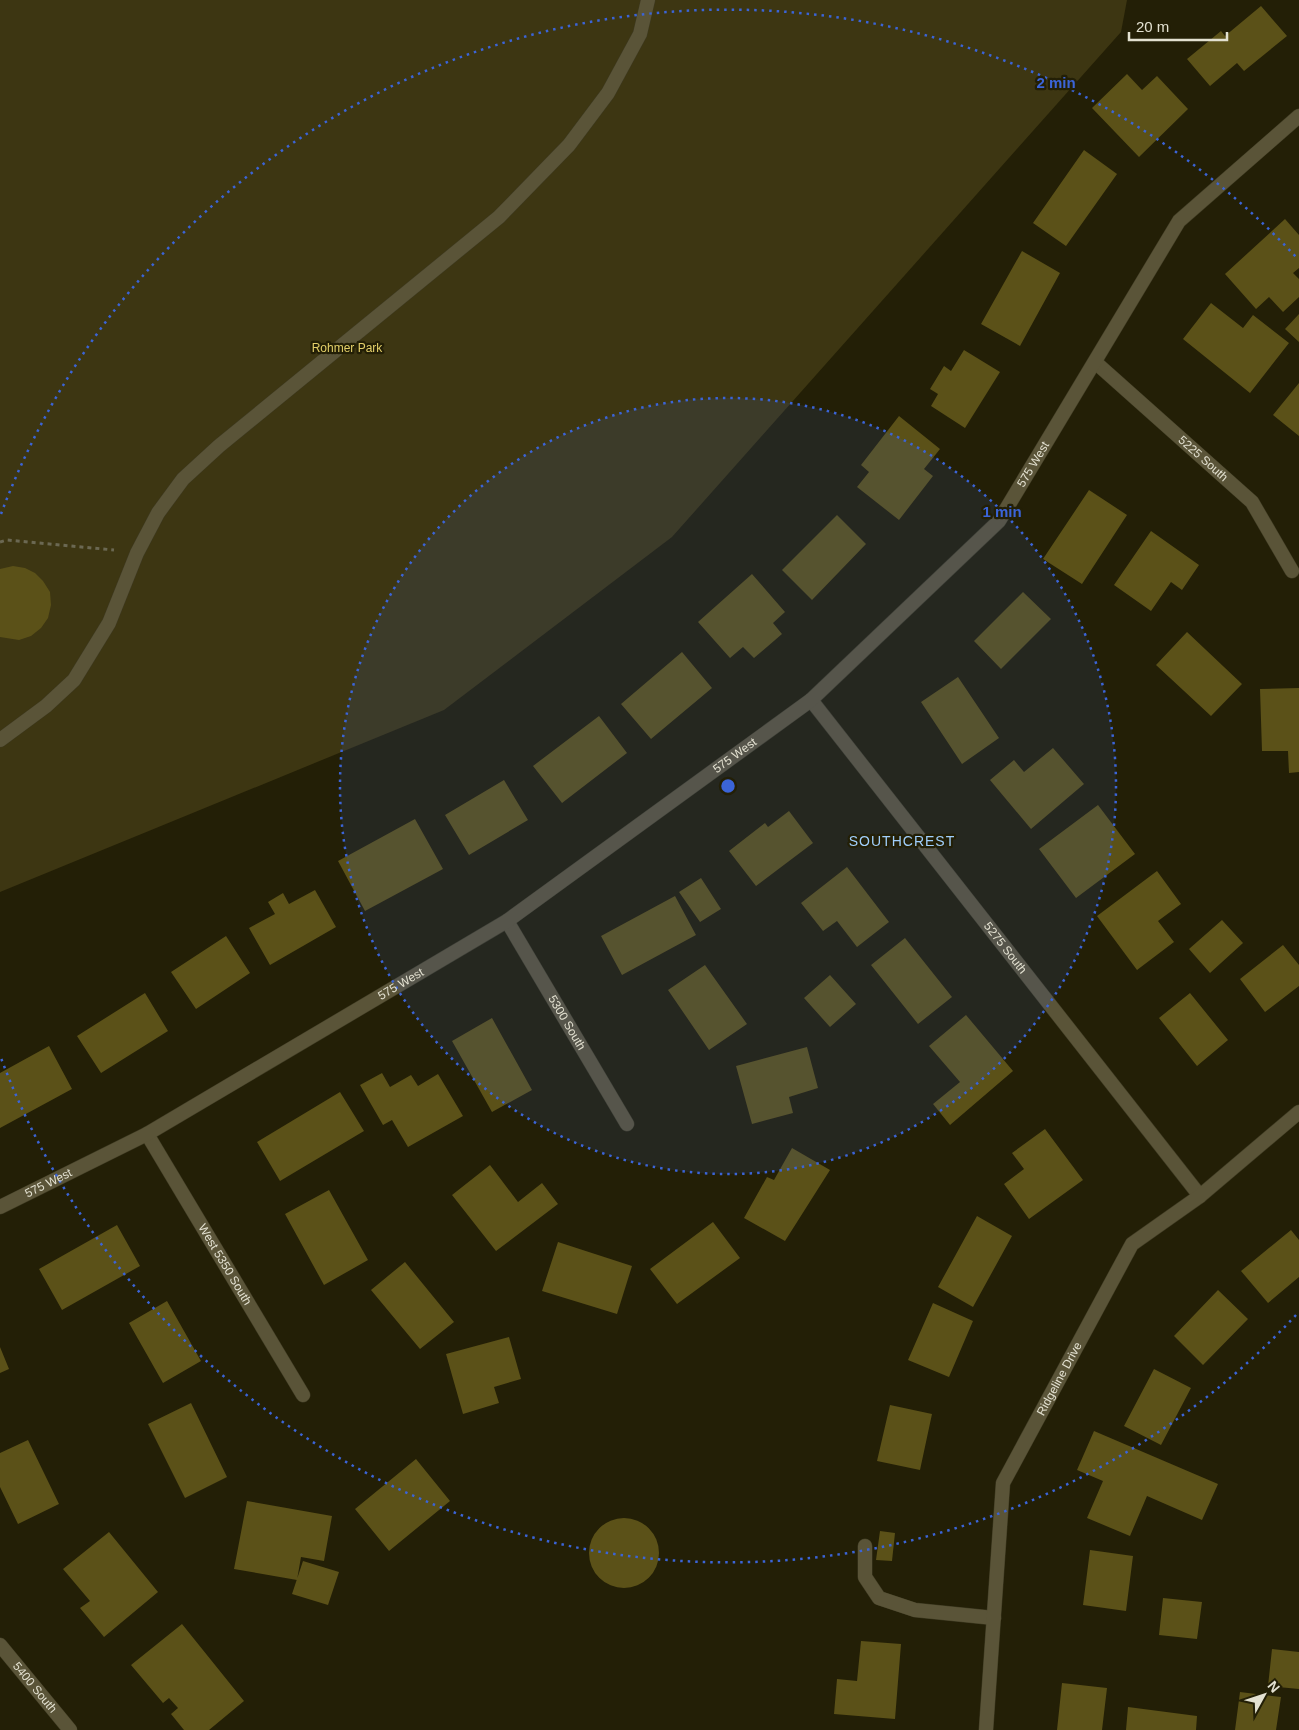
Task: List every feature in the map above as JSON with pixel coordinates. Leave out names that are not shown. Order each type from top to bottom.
[{"type":"street","points":[[0,740],[46,706],[74,680],[109,623],[137,552],[158,513],[183,479],[219,446],[499,217],[569,145],[608,93],[640,34],[648,0]]},
{"type":"street","name":"575 West","points":[[0,1207],[147,1134],[507,920],[811,700],[999,521],[1179,221],[1299,116]]},
{"type":"street","name":"5225 South","points":[[1095,362],[1252,502],[1292,571]]},
{"type":"street","name":"5275 South","points":[[811,700],[1200,1196]]},
{"type":"street","name":"5300 South","points":[[507,920],[627,1124]]},
{"type":"street","name":"Ridgeline Drive","points":[[986,1730],[1003,1484],[1132,1244],[1200,1196],[1299,1112]]},
{"type":"street","name":"West 5350 South","points":[[147,1134],[303,1395]]},
{"type":"street","points":[[865,1546],[865,1577],[879,1598],[914,1610],[994,1618]]},
{"type":"street","name":"5400 South","points":[[0,1645],[70,1730]]},
{"type":"path","points":[[0,542],[7,540],[137,552]]},
{"type":"green space","name":"Rohmer Park","points":[[0,0],[1127,0],[1121,32],[672,537],[444,710],[0,892]]},
{"type":"building","points":[[1261,6],[1287,36],[1244,71],[1237,63],[1210,86],[1187,59],[1221,31],[1225,36]]},
{"type":"building","points":[[1127,74],[1142,90],[1157,76],[1188,109],[1139,157],[1092,108]]},
{"type":"building","points":[[1084,150],[1117,174],[1066,246],[1033,223]]},
{"type":"building","points":[[1285,219],[1299,235],[1299,268],[1293,273],[1299,279],[1299,297],[1283,312],[1269,297],[1256,309],[1225,274]]},
{"type":"building","points":[[1022,251],[1060,273],[1020,346],[981,324]]},
{"type":"building","points":[[1211,303],[1243,328],[1253,315],[1289,343],[1250,393],[1183,339]]},
{"type":"building","points":[[1299,314],[1299,342],[1285,329]]},
{"type":"building","points":[[964,350],[1000,372],[965,428],[931,406],[938,394],[930,389],[944,366],[951,371]]},
{"type":"building","points":[[1299,383],[1299,436],[1273,415]]},
{"type":"building","points":[[899,416],[940,449],[924,469],[933,476],[899,520],[857,487],[869,472],[861,465]]},
{"type":"building","points":[[1089,490],[1127,515],[1082,584],[1043,559]]},
{"type":"building","points":[[837,515],[866,544],[812,600],[782,570]]},
{"type":"building","points":[[1151,531],[1199,565],[1182,590],[1171,582],[1151,611],[1114,585]]},
{"type":"building","points":[[13,566],[25,568],[35,573],[50,592],[51,605],[48,618],[41,628],[31,636],[19,640],[0,637],[0,569]]},
{"type":"building","points":[[752,574],[785,612],[773,623],[782,634],[754,658],[743,647],[730,658],[698,622]]},
{"type":"building","points":[[1023,592],[1051,619],[1001,669],[974,641]]},
{"type":"building","points":[[1187,632],[1242,684],[1211,716],[1156,665]]},
{"type":"building","points":[[682,652],[712,688],[651,739],[621,704]]},
{"type":"building","points":[[958,677],[999,738],[962,764],[921,702]]},
{"type":"building","points":[[1299,688],[1299,772],[1289,773],[1288,751],[1262,751],[1260,689]]},
{"type":"building","points":[[599,716],[627,753],[562,803],[533,766]]},
{"type":"building","points":[[1053,748],[1084,784],[1031,829],[990,780],[1014,760],[1024,772]]},
{"type":"building","points":[[504,780],[528,820],[469,855],[445,815]]},
{"type":"building","points":[[1098,805],[1135,854],[1076,898],[1039,849]]},
{"type":"building","points":[[789,811],[813,843],[756,886],[729,851],[765,823],[768,827]]},
{"type":"building","points":[[415,819],[443,869],[365,911],[338,861]]},
{"type":"building","points":[[847,867],[889,922],[857,947],[837,921],[823,931],[801,903]]},
{"type":"building","points":[[1157,871],[1181,904],[1158,921],[1174,942],[1137,970],[1097,916]]},
{"type":"building","points":[[701,878],[721,909],[700,922],[679,892]]},
{"type":"building","points":[[315,890],[336,927],[270,965],[249,928],[275,914],[268,902],[283,893],[289,904]]},
{"type":"building","points":[[675,896],[696,935],[622,975],[601,936]]},
{"type":"building","points":[[1222,920],[1243,943],[1210,973],[1189,949]]},
{"type":"building","points":[[226,936],[250,973],[196,1009],[171,972]]},
{"type":"building","points":[[905,938],[952,997],[918,1024],[871,965]]},
{"type":"building","points":[[1283,945],[1299,965],[1299,986],[1265,1012],[1240,979]]},
{"type":"building","points":[[705,965],[747,1024],[709,1050],[668,990]]},
{"type":"building","points":[[830,975],[856,1004],[830,1027],[804,998]]},
{"type":"building","points":[[145,993],[168,1031],[101,1073],[77,1036]]},
{"type":"building","points":[[1190,993],[1228,1040],[1197,1066],[1159,1018]]},
{"type":"building","points":[[966,1015],[1013,1071],[950,1125],[933,1104],[960,1082],[929,1046]]},
{"type":"building","points":[[492,1018],[532,1090],[492,1112],[452,1041]]},
{"type":"building","points":[[49,1046],[72,1089],[0,1128],[0,1073]]},
{"type":"building","points":[[807,1047],[818,1088],[789,1097],[793,1113],[752,1124],[736,1066]]},
{"type":"building","points":[[382,1073],[390,1087],[411,1075],[418,1086],[438,1074],[463,1116],[408,1147],[392,1120],[383,1125],[360,1085]]},
{"type":"building","points":[[340,1092],[364,1131],[280,1181],[257,1142]]},
{"type":"building","points":[[1045,1129],[1083,1180],[1029,1219],[1004,1184],[1024,1169],[1012,1153]]},
{"type":"building","points":[[792,1148],[830,1170],[785,1241],[744,1218],[767,1177],[774,1180]]},
{"type":"building","points":[[490,1165],[518,1202],[542,1183],[558,1204],[496,1251],[452,1195]]},
{"type":"building","points":[[329,1190],[368,1260],[324,1285],[285,1214]]},
{"type":"building","points":[[977,1216],[1012,1236],[973,1307],[938,1287]]},
{"type":"building","points":[[713,1222],[740,1258],[677,1304],[650,1269]]},
{"type":"building","points":[[117,1225],[140,1266],[62,1310],[39,1269]]},
{"type":"building","points":[[1291,1230],[1299,1240],[1299,1277],[1268,1303],[1241,1271]]},
{"type":"building","points":[[558,1242],[632,1266],[617,1314],[542,1291]]},
{"type":"building","points":[[405,1262],[454,1322],[420,1349],[371,1290]]},
{"type":"building","points":[[1218,1290],[1248,1319],[1203,1365],[1174,1336]]},
{"type":"building","points":[[167,1301],[201,1361],[163,1383],[129,1323]]},
{"type":"building","points":[[933,1303],[973,1321],[949,1377],[908,1360]]},
{"type":"building","points":[[509,1337],[521,1379],[494,1387],[499,1403],[463,1414],[446,1354]]},
{"type":"building","points":[[0,1347],[9,1369],[0,1373]]},
{"type":"building","points":[[1154,1369],[1191,1388],[1161,1445],[1124,1426]]},
{"type":"building","points":[[191,1403],[227,1477],[185,1498],[148,1424]]},
{"type":"building","points":[[890,1405],[932,1414],[920,1470],[877,1461]]},
{"type":"building","points":[[1094,1431],[1218,1484],[1202,1520],[1147,1496],[1130,1536],[1087,1518],[1103,1481],[1077,1470]]},
{"type":"building","points":[[28,1440],[59,1504],[18,1524],[0,1487],[0,1453]]},
{"type":"building","points":[[416,1459],[450,1501],[389,1551],[355,1509]]},
{"type":"building","points":[[247,1501],[332,1516],[324,1561],[301,1557],[297,1580],[234,1569]]},
{"type":"building","points":[[617,1518],[631,1518],[644,1524],[653,1533],[659,1546],[657,1566],[649,1578],[631,1588],[617,1588],[604,1582],[595,1573],[589,1560],[589,1546],[595,1533],[604,1524]]},
{"type":"building","points":[[880,1531],[895,1533],[892,1561],[876,1560]]},
{"type":"building","points":[[109,1532],[158,1592],[104,1637],[80,1608],[90,1601],[63,1569]]},
{"type":"building","points":[[1090,1550],[1133,1556],[1126,1611],[1083,1605]]},
{"type":"building","points":[[303,1561],[339,1572],[328,1605],[292,1594]]},
{"type":"building","points":[[1163,1598],[1202,1602],[1197,1639],[1159,1635]]},
{"type":"building","points":[[182,1624],[244,1701],[209,1730],[184,1730],[171,1714],[178,1708],[169,1698],[163,1703],[131,1665]]},
{"type":"building","points":[[861,1641],[901,1644],[895,1719],[834,1714],[837,1679],[857,1681]]},
{"type":"building","points":[[1272,1649],[1299,1652],[1299,1689],[1268,1686]]},
{"type":"building","points":[[1062,1683],[1107,1688],[1102,1730],[1057,1730]]},
{"type":"building","points":[[1240,1692],[1281,1697],[1276,1730],[1235,1730]]},
{"type":"building","points":[[1128,1707],[1197,1716],[1196,1730],[1126,1730]]},
{"type":"district","name":"SOUTHCREST","points":[[902,841]]}]
